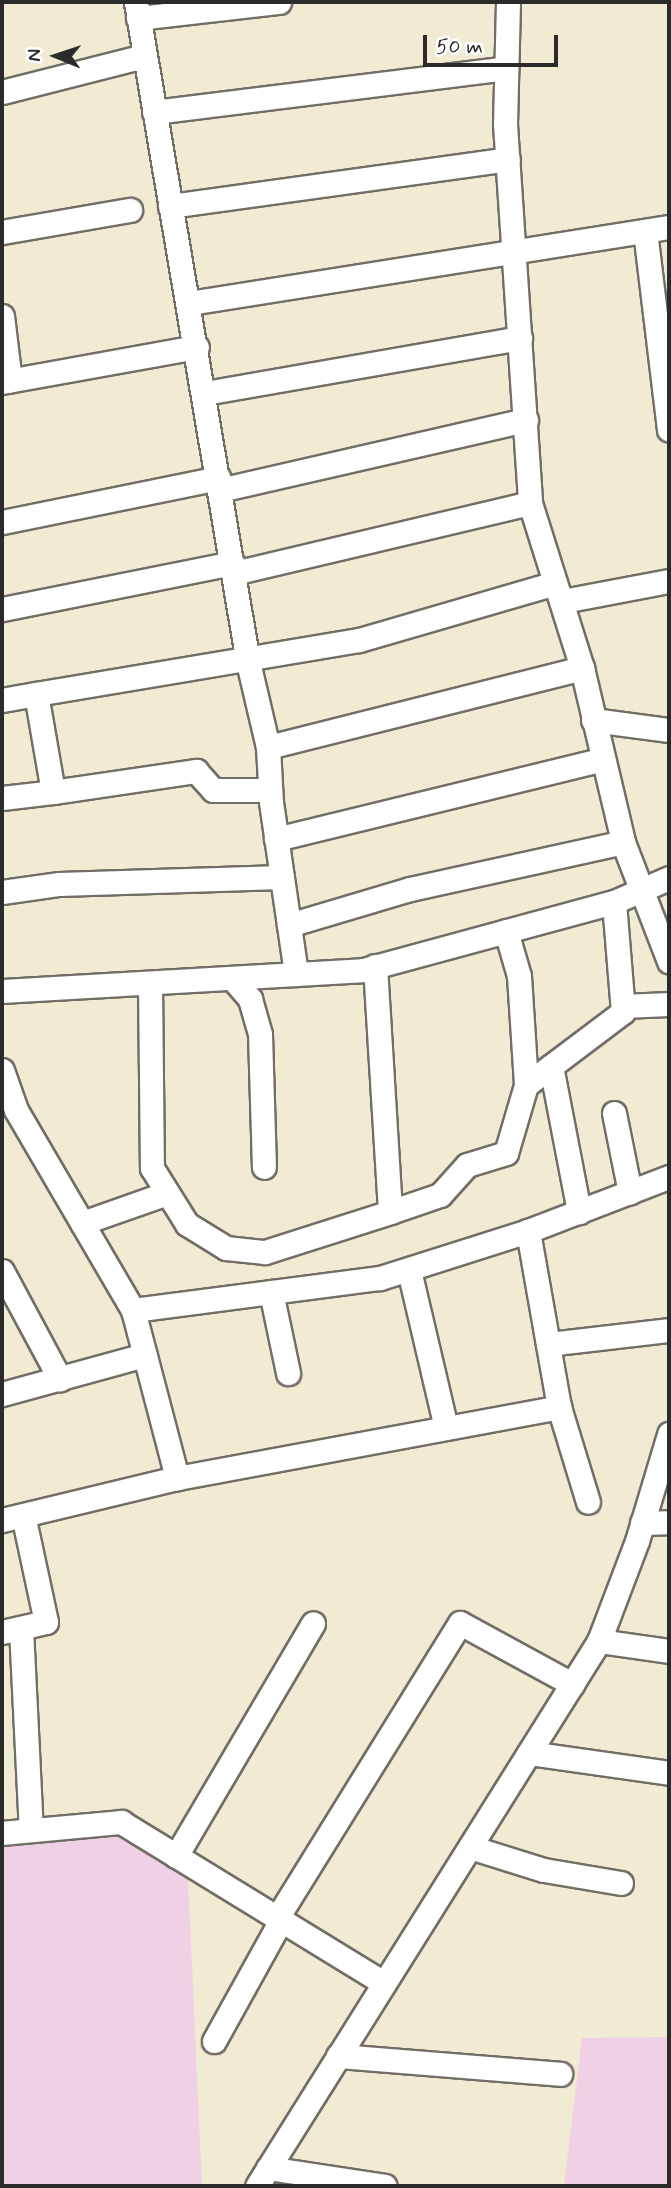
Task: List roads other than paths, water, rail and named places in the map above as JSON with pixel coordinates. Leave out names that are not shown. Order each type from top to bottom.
[{"type":"street","points":[[279,2],[137,10],[205,393],[248,662],[268,747],[276,839],[296,974]]},
{"type":"street","points":[[508,2],[508,159],[530,503],[582,668],[601,760],[623,842],[669,961]]},
{"type":"street","points":[[2,92],[144,56]]},
{"type":"street","points":[[154,112],[506,68]]},
{"type":"street","points":[[170,205],[508,159]]},
{"type":"street","points":[[2,232],[130,210]]},
{"type":"street","points":[[189,303],[669,227]]},
{"type":"street","points":[[645,231],[669,430]]},
{"type":"street","points":[[2,316],[6,381],[197,347]]},
{"type":"street","points":[[205,393],[520,338]]},
{"type":"street","points":[[2,522],[219,484],[526,420]]},
{"type":"street","points":[[2,609],[233,568],[530,503]]},
{"type":"street","points":[[2,700],[248,662],[359,640],[559,592],[669,581]]},
{"type":"street","points":[[268,747],[582,668]]},
{"type":"street","points":[[36,694],[53,792]]},
{"type":"street","points":[[593,720],[669,730]]},
{"type":"street","points":[[276,839],[601,760]]},
{"type":"street","points":[[2,798],[197,771],[213,790],[270,790]]},
{"type":"street","points":[[289,925],[410,889],[623,842]]},
{"type":"street","points":[[2,892],[59,884],[282,877]]},
{"type":"street","points":[[2,991],[296,974],[375,966],[614,902],[642,893],[669,878]]},
{"type":"street","points":[[526,1084],[623,1012],[614,902]]},
{"type":"street","points":[[150,983],[152,1168],[187,1224],[226,1248],[265,1252],[440,1195],[467,1165],[506,1153],[526,1084],[519,976],[506,931]]},
{"type":"street","points":[[375,966],[390,1212]]},
{"type":"street","points":[[232,978],[250,999],[260,1034],[264,1167]]},
{"type":"street","points":[[623,1006],[669,1004]]},
{"type":"street","points":[[551,1066],[579,1212]]},
{"type":"street","points":[[2,1070],[11,1122],[82,1223],[133,1310],[177,1478]]},
{"type":"street","points":[[614,1113],[629,1192]]},
{"type":"street","points":[[133,1310],[380,1279],[528,1231],[669,1177]]},
{"type":"street","points":[[82,1223],[167,1193]]},
{"type":"street","points":[[528,1231],[559,1407],[588,1502]]},
{"type":"street","points":[[409,1269],[446,1428]]},
{"type":"street","points":[[2,1272],[60,1379]]},
{"type":"street","points":[[271,1292],[288,1373]]},
{"type":"street","points":[[548,1344],[669,1330]]},
{"type":"street","points":[[2,1394],[145,1355]]},
{"type":"street","points":[[31,1830],[11,1630],[46,1622],[12,1517],[177,1478],[559,1407]]},
{"type":"street","points":[[385,2186],[262,2177],[599,1642],[642,1524],[669,1434]]},
{"type":"street","points":[[642,1524],[669,1522]]},
{"type":"street","points":[[176,1856],[313,1623]]},
{"type":"street","points":[[214,2042],[279,1919],[460,1623],[572,1684]]},
{"type":"street","points":[[599,1642],[669,1651]]},
{"type":"street","points":[[528,1753],[669,1773]]},
{"type":"street","points":[[2,1833],[121,1822],[384,1983]]},
{"type":"street","points":[[470,1847],[544,1870],[621,1883]]},
{"type":"street","points":[[338,2056],[560,2074]]}]
